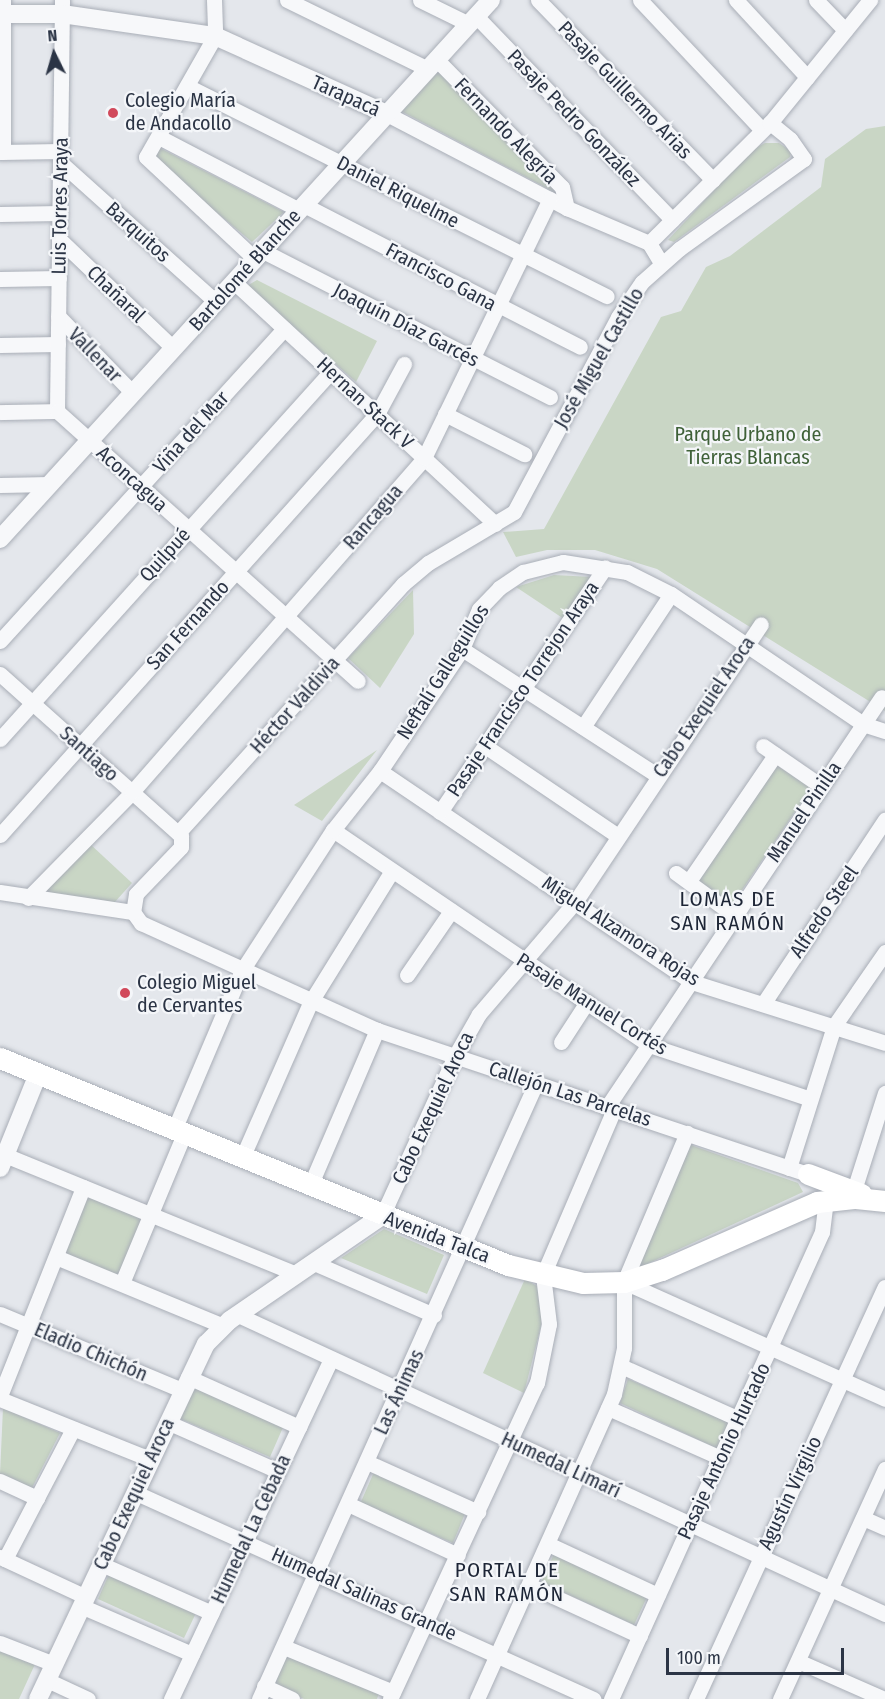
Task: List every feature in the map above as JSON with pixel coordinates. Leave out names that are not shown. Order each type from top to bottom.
[{"type":"main road","name":"Avenida Talca","points":[[0,1058],[382,1216],[543,1275],[583,1283],[624,1282],[822,1201],[869,1196]]},
{"type":"main road","points":[[798,1171],[869,1196]]},
{"type":"main road","points":[[798,1171],[821,1185],[822,1201]]},
{"type":"street","points":[[159,138],[215,36],[214,0]]},
{"type":"street","name":"Fernando Alegría","points":[[287,0],[432,64],[562,187],[567,208]]},
{"type":"street","name":"Pasaje Pedro González","points":[[420,0],[472,20],[672,220]]},
{"type":"street","points":[[446,0],[472,20]]},
{"type":"street","name":"Bartolomé Blanche","points":[[0,539],[491,0]]},
{"type":"street","name":"Pasaje Guillermo Arias","points":[[538,0],[712,180]]},
{"type":"street","points":[[640,0],[766,126]]},
{"type":"street","points":[[736,0],[807,77]]},
{"type":"street","points":[[816,0],[845,30]]},
{"type":"street","points":[[661,263],[649,243],[766,126],[870,0]]},
{"type":"street","name":"Tarapacá","points":[[2,10],[62,7],[215,36],[387,114],[567,208],[649,243]]},
{"type":"street","name":"Luis Torres Araya","points":[[57,411],[62,7]]},
{"type":"street","points":[[2,10],[1,152],[60,156]]},
{"type":"street","name":"Daniel Riquelme","points":[[189,87],[607,296]]},
{"type":"street","name":"José Miguel Castillo","points":[[495,524],[514,512],[622,311],[661,263],[804,159],[790,138],[766,126]]},
{"type":"street","name":"Francisco Gana","points":[[159,138],[580,347]]},
{"type":"street","name":"Joaquín Díaz Garcés","points":[[159,138],[146,157],[259,255],[550,397]]},
{"type":"street","name":"Barquitos","points":[[60,156],[216,302]]},
{"type":"street","name":"Rancagua","points":[[28,898],[132,792],[424,458],[550,199]]},
{"type":"street","points":[[0,214],[60,213]]},
{"type":"street","name":"Chañaral","points":[[59,239],[173,348]]},
{"type":"street","name":"Chañaral","points":[[0,279],[58,278]]},
{"type":"street","name":"Hernan Stack V","points":[[234,282],[495,524]]},
{"type":"street","name":"Vallenar","points":[[58,316],[133,393]]},
{"type":"street","name":"Viña del Mar","points":[[0,641],[142,488],[284,329]]},
{"type":"street","name":"Vallenar","points":[[0,345],[58,344]]},
{"type":"street","name":"San Fernando","points":[[0,835],[377,414],[404,364]]},
{"type":"street","name":"Quilpué","points":[[0,739],[331,372]]},
{"type":"street","points":[[0,412],[57,411]]},
{"type":"street","name":"Aconcagua","points":[[57,411],[358,681]]},
{"type":"street","points":[[446,414],[524,454]]},
{"type":"street","points":[[0,484],[50,484]]},
{"type":"street","name":"Héctor Valdivia","points":[[133,912],[136,894],[181,847],[178,833],[415,573],[495,524]]},
{"type":"street","name":"Neftalí Galleguillos","points":[[122,1283],[151,1215],[179,1132],[241,972],[333,830],[380,771],[462,649],[479,609],[517,576],[564,562],[627,572],[671,594],[863,724],[885,731]]},
{"type":"street","name":"Pasaje Francisco Torrejon Araya","points":[[440,812],[605,567]]},
{"type":"street","points":[[583,727],[671,594]]},
{"type":"street","name":"Cabo Exequiel Aroca","points":[[38,1699],[185,1383],[206,1344],[223,1326],[238,1315],[382,1216],[455,1056],[484,1007],[522,960],[575,903],[745,643],[760,624]]},
{"type":"street","points":[[462,649],[658,776]]},
{"type":"street","name":"Santiago","points":[[0,674],[178,833]]},
{"type":"street","name":"Manuel Pinilla","points":[[543,1275],[611,1108],[649,1045],[881,697]]},
{"type":"street","points":[[485,746],[618,836]]},
{"type":"street","points":[[735,916],[682,877],[769,751],[821,786]]},
{"type":"street","name":"Miguel Alzamora Rojas","points":[[380,771],[692,982],[885,1043]]},
{"type":"street","name":"Alfredo Steel","points":[[763,1004],[885,820]]},
{"type":"street","name":"Pasaje Manuel Cortés","points":[[333,830],[649,1045],[810,1099]]},
{"type":"street","points":[[242,1158],[310,1003],[392,871]]},
{"type":"street","points":[[0,892],[133,912]]},
{"type":"street","points":[[407,975],[451,911]]},
{"type":"street","name":"Callejón Las Parcelas","points":[[133,912],[141,923],[241,972],[377,1030],[798,1171]]},
{"type":"street","points":[[798,1171],[810,1099],[834,1026],[884,954]]},
{"type":"street","points":[[561,1042],[587,1002]]},
{"type":"street","points":[[310,1186],[377,1030]]},
{"type":"street","points":[[38,1074],[2,1159],[83,1187],[296,1274]]},
{"type":"street","name":"Las Ánimas","points":[[262,1693],[537,1083]]},
{"type":"street","points":[[869,1196],[885,1093]]},
{"type":"street","points":[[477,1699],[608,1408],[621,1366],[624,1282],[687,1133]]},
{"type":"street","points":[[83,1187],[0,1398],[150,1460]]},
{"type":"street","name":"Pasaje Antonio Hurtado","points":[[611,1699],[771,1349],[827,1219],[822,1201]]},
{"type":"street","points":[[56,1257],[223,1326]]},
{"type":"street","points":[[312,1262],[434,1315]]},
{"type":"street","points":[[284,1647],[392,1696],[511,1441],[546,1354],[549,1308],[543,1275]]},
{"type":"street","points":[[624,1282],[885,1399]]},
{"type":"street","name":"Agustín Virgilio","points":[[696,1699],[885,1287]]},
{"type":"street","name":"Eladio Chichón","points":[[0,1314],[299,1427]]},
{"type":"street","name":"Humedal Limarí","points":[[238,1315],[885,1614]]},
{"type":"street","name":"Humedal La Cebada","points":[[171,1699],[331,1359]]},
{"type":"street","points":[[621,1366],[739,1419]]},
{"type":"street","points":[[608,1408],[721,1458]]},
{"type":"street","points":[[167,1422],[278,1471]]},
{"type":"street","points":[[73,1428],[37,1498],[2,1558],[83,1602],[192,1654]]},
{"type":"street","points":[[367,1462],[478,1512]]},
{"type":"street","points":[[780,1699],[863,1518],[882,1485],[885,1469]]},
{"type":"street","points":[[0,1481],[37,1498]]},
{"type":"street","name":"Humedal Salinas Grande","points":[[134,1492],[498,1653],[593,1699]]},
{"type":"street","points":[[348,1504],[458,1555]]},
{"type":"street","points":[[863,1518],[885,1528]]},
{"type":"street","points":[[548,1544],[658,1595]]},
{"type":"street","points":[[101,1563],[212,1613]]},
{"type":"street","points":[[529,1585],[640,1636]]},
{"type":"street","points":[[0,1642],[50,1672],[88,1699]]},
{"type":"street","points":[[798,1661],[884,1699]]},
{"type":"street","points":[[262,1693],[292,1699]]},
{"type":"green space","points":[[436,68],[554,186],[556,193],[399,110]]},
{"type":"green space","name":"Parque Urbano de Tierras Blancas","points":[[885,126],[885,711],[657,569],[595,550],[547,550],[516,557],[503,532],[544,529],[661,317],[681,311],[706,267],[730,256],[821,187],[825,159],[866,129]]},
{"type":"green space","points":[[765,143],[779,143],[791,151],[790,157],[674,242],[668,240],[750,151]]},
{"type":"green space","points":[[158,147],[284,212],[252,242],[150,157]]},
{"type":"green space","points":[[257,280],[377,341],[356,382],[247,286]]},
{"type":"green space","points":[[554,575],[592,577],[564,619],[516,587]]},
{"type":"green space","points":[[413,590],[414,634],[380,688],[348,658]]},
{"type":"green space","points":[[377,750],[322,821],[294,805]]},
{"type":"green space","points":[[775,764],[811,788],[732,905],[695,880]]},
{"type":"green space","points":[[90,844],[132,883],[114,903],[39,895]]},
{"type":"green space","points":[[691,1145],[798,1183],[803,1192],[634,1270]]},
{"type":"green space","points":[[87,1196],[144,1220],[119,1277],[62,1253]]},
{"type":"green space","points":[[384,1229],[444,1255],[427,1294],[341,1258]]},
{"type":"green space","points":[[525,1279],[542,1289],[542,1322],[524,1393],[483,1373]]},
{"type":"green space","points":[[628,1379],[730,1422],[718,1449],[620,1403]]},
{"type":"green space","points":[[191,1386],[284,1425],[270,1457],[178,1418]]},
{"type":"green space","points":[[3,1408],[60,1433],[32,1488],[0,1474]]},
{"type":"green space","points":[[374,1472],[466,1511],[453,1543],[360,1504]]},
{"type":"green space","points":[[554,1554],[647,1597],[634,1625],[541,1582]]},
{"type":"green space","points":[[109,1574],[196,1613],[184,1638],[98,1599]]},
{"type":"green space","points":[[0,1647],[36,1662],[19,1699],[0,1699]]},
{"type":"green space","points":[[287,1654],[379,1693],[377,1699],[304,1699],[273,1686]]},
{"type":"place","name":"Colegio María de Andacollo","points":[[113,113]]},
{"type":"place","name":"Colegio Miguel de Cervantes","points":[[125,993]]},
{"type":"district","name":"LOMAS DE SAN RAMÓN","points":[[728,911]]},
{"type":"district","name":"PORTAL DE SAN RAMÓN","points":[[507,1582]]}]
